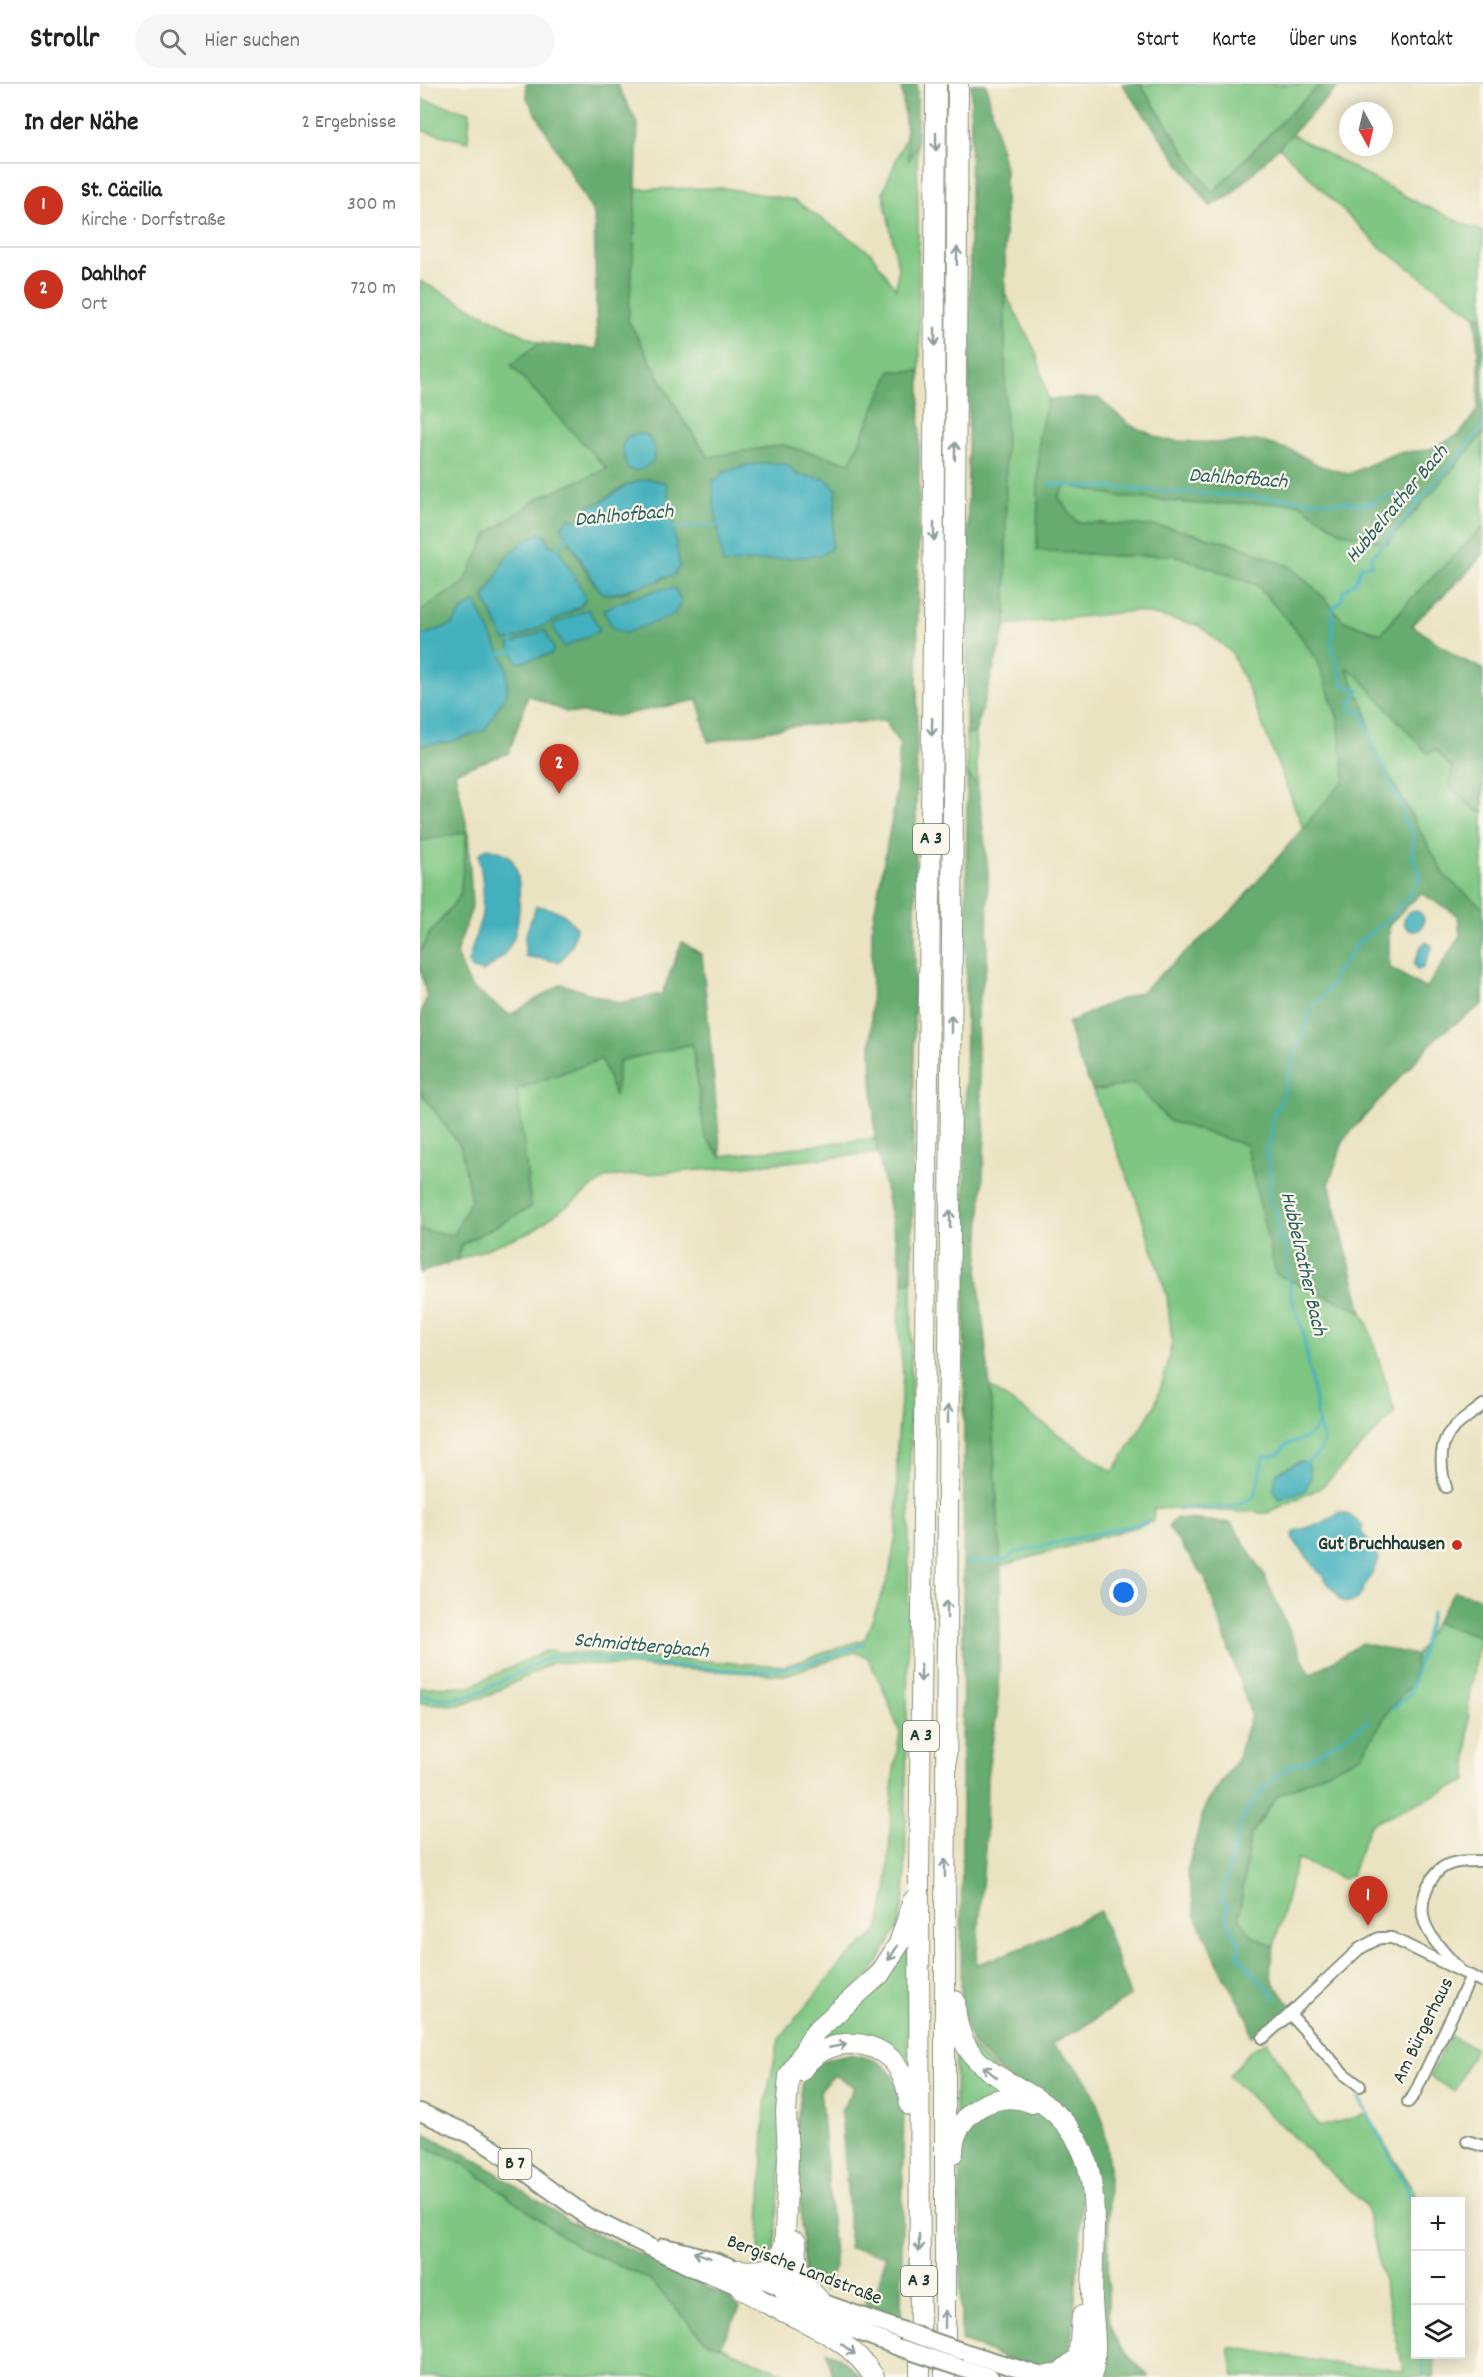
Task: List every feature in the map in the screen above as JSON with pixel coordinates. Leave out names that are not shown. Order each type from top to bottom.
[{"type":"highway","name":"A 3","points":[[920,2377],[919,1878],[933,623],[936,84]]},
{"type":"highway","name":"A 3","points":[[953,2373],[945,2187],[945,1926],[958,84]]},
{"type":"highway","points":[[794,2307],[783,2288],[788,2157],[786,2112],[789,2076],[815,2032],[880,1974],[899,1944],[919,1878]]},
{"type":"highway","points":[[945,1926],[954,1941],[955,2011],[959,2030],[970,2051],[991,2073],[1039,2100],[1054,2112],[1075,2136],[1086,2162],[1092,2194],[1093,2368]]},
{"type":"highway","points":[[822,2303],[803,2282],[797,2268],[793,2156],[792,2100],[797,2080],[807,2062],[814,2055],[830,2047],[852,2043],[873,2049],[893,2061],[905,2080],[909,2095],[918,2184]]},
{"type":"highway","points":[[945,2187],[953,2167],[952,2146],[959,2128],[968,2116],[992,2100],[1003,2098],[1026,2100],[1042,2109],[1065,2132],[1073,2144],[1082,2168],[1087,2202],[1093,2368]]},
{"type":"highway","points":[[784,2246],[780,2259],[769,2268],[753,2271],[741,2280],[762,2303],[824,2331],[856,2354],[873,2377]]},
{"type":"highway","points":[[1045,2377],[1093,2368]]},
{"type":"highway","points":[[1077,2377],[1093,2368]]},
{"type":"main road","name":"Bergische Landstraße","points":[[420,2112],[469,2134],[492,2148],[588,2217],[648,2245],[693,2252],[794,2307],[901,2348],[953,2373],[990,2377]]},
{"type":"main road","name":"Bergische Landstraße","points":[[741,2280],[783,2288],[961,2351],[1045,2377]]},
{"type":"street","points":[[1446,1487],[1442,1475],[1442,1460],[1447,1437],[1483,1405]]},
{"type":"street","points":[[1466,1974],[1432,1938],[1425,1922],[1424,1903],[1430,1882],[1442,1868],[1463,1861],[1483,1861]]},
{"type":"street","points":[[1263,2038],[1359,1949],[1379,1938],[1392,1938],[1483,1982]]},
{"type":"street","name":"Am Bürgerhaus","points":[[1408,2102],[1414,2096],[1466,1974]]},
{"type":"street","points":[[1290,2014],[1344,2074],[1360,2086]]},
{"type":"street","points":[[1467,2141],[1483,2146]]},
{"type":"green space","points":[[526,84],[617,84],[638,125],[634,246],[628,320],[683,420],[708,457],[782,445],[850,463],[891,371],[920,371],[912,1282],[904,1282],[875,1138],[871,1054],[872,925],[895,802],[900,745],[885,721],[793,726],[708,742],[698,700],[617,716],[566,712],[528,695],[509,753],[455,772],[468,831],[472,907],[456,954],[471,987],[510,1015],[562,984],[619,1003],[662,994],[682,942],[702,955],[721,1156],[705,1137],[692,1044],[619,1061],[615,1096],[601,1059],[517,1089],[531,1207],[461,1245],[458,1260],[420,1273],[420,1230],[454,1235],[471,1200],[461,1147],[420,1091],[420,1038],[423,1034],[421,1016],[427,998],[420,967],[420,953],[429,935],[460,896],[467,832],[420,841],[420,745],[450,742],[495,710],[507,692],[507,667],[475,602],[462,611],[452,625],[420,636],[420,611],[464,583],[488,534],[539,498],[607,469],[511,365],[539,343],[597,349],[594,214],[527,98]],"holes":[[[786,464],[797,475],[826,479],[837,490],[831,548],[791,557],[723,564],[713,481],[719,479],[722,473],[748,465]],[[648,479],[666,483],[679,567],[672,574],[658,580],[620,593],[606,594],[600,591],[595,584],[562,528],[570,518],[577,521],[583,518],[589,505],[600,503],[625,485]],[[547,543],[554,546],[584,593],[581,607],[524,635],[505,641],[484,597],[505,558]]]},
{"type":"green space","points":[[901,84],[917,84],[917,145],[909,160]]},
{"type":"green space","points":[[971,84],[986,84],[1005,169],[1006,625],[975,733],[966,734]]},
{"type":"green space","points":[[1122,84],[1140,84],[1212,193],[1321,84],[1341,84],[1230,196],[1210,206]]},
{"type":"green space","points":[[1140,84],[1321,84],[1212,193]]},
{"type":"green space","points":[[420,99],[470,112],[468,142],[420,130]]},
{"type":"green space","points":[[907,134],[909,159],[917,145],[920,371],[891,371],[850,463],[782,445],[709,457],[683,420],[628,320],[636,189],[725,188],[794,200],[871,253],[896,289],[898,267],[883,192]]},
{"type":"green space","points":[[1291,134],[1420,204],[1483,232],[1483,317],[1476,316],[1380,247],[1279,147]]},
{"type":"green space","points":[[420,281],[539,343],[511,365],[607,469],[539,498],[488,534],[464,583],[420,611]]},
{"type":"green space","points":[[1005,293],[1036,352],[1048,399],[1039,436],[1037,549],[1115,556],[1175,555],[1257,585],[1296,630],[1318,661],[1338,719],[1346,779],[1303,828],[1248,688],[1231,652],[1198,625],[1135,611],[1006,625]]},
{"type":"green space","points":[[1476,316],[1483,317],[1483,434],[1387,544],[1341,532],[1298,503],[1200,504],[1124,497],[1066,485],[1058,497],[1077,522],[1167,527],[1234,544],[1289,566],[1324,597],[1342,620],[1381,634],[1410,600],[1483,527],[1483,554],[1466,574],[1412,625],[1459,658],[1483,669],[1483,812],[1475,810],[1450,786],[1452,768],[1436,750],[1427,753],[1360,678],[1346,667],[1365,709],[1373,747],[1446,877],[1483,908],[1483,1004],[1438,1036],[1344,1139],[1329,1183],[1362,1312],[1276,1274],[1246,1145],[1169,1121],[1135,1083],[1093,1091],[1077,1056],[1068,1023],[1105,1005],[1141,992],[1232,911],[1345,779],[1338,719],[1318,661],[1296,630],[1257,585],[1175,555],[1115,556],[1037,550],[1039,436],[1048,399],[1098,398],[1130,425],[1164,440],[1213,443],[1259,441],[1293,451],[1320,466],[1349,474],[1396,453],[1428,450],[1460,434],[1478,409]],"holes":[[[1421,893],[1458,915],[1460,936],[1426,989],[1389,967],[1389,924]]]},
{"type":"green space","points":[[1483,434],[1483,527],[1410,600],[1381,634],[1342,620],[1324,597],[1289,566],[1234,544],[1167,527],[1077,522],[1058,497],[1066,485],[1124,497],[1200,504],[1298,503],[1341,532],[1386,544]]},
{"type":"green space","points":[[1345,665],[1360,678],[1427,753],[1436,750],[1452,768],[1475,810],[1483,812],[1483,908],[1446,877],[1373,747],[1365,709]]},
{"type":"green space","points":[[975,733],[978,786],[967,773],[966,734]]},
{"type":"green space","points":[[967,774],[978,786],[988,871],[987,962],[977,1012],[978,1063],[985,1134],[978,1276],[990,1387],[1001,1566],[998,1706],[987,1777],[986,1834],[976,1965],[1027,1946],[1100,1911],[1130,1996],[1078,2030],[1051,2044],[1075,2065],[1092,2089],[1103,2121],[1109,2166],[1108,2316],[1118,2344],[1149,2377],[1110,2377],[1100,2363],[1091,2164],[972,2043],[961,2011]]},
{"type":"green space","points":[[468,831],[460,896],[429,935],[420,953],[420,841]]},
{"type":"green space","points":[[692,1044],[705,1137],[721,1156],[875,1138],[877,1153],[607,1177],[532,1231],[458,1260],[461,1245],[531,1207],[517,1089],[602,1059],[615,1095],[619,1061]]},
{"type":"green space","points":[[1135,1083],[1169,1121],[1246,1145],[1276,1274],[1362,1312],[1395,1412],[1321,1488],[1267,1513],[1154,1508],[1153,1522],[1001,1566],[990,1387],[1113,1472],[1154,1407],[1167,1368],[1172,1341],[1167,1296],[1136,1198],[1093,1091]]},
{"type":"green space","points":[[420,1091],[461,1147],[471,1200],[454,1235],[420,1230]]},
{"type":"green space","points":[[904,1282],[912,1282],[905,1891],[899,1925],[873,1971],[795,2053],[783,2138],[775,2246],[772,2257],[754,2267],[759,2251],[765,2104],[779,2039],[842,1962],[878,1931],[887,1891],[893,1776],[900,1733],[883,1688],[867,1657],[855,1652],[785,1675],[554,1662],[490,1695],[458,1705],[420,1703],[420,1687],[470,1686],[546,1651],[785,1666],[865,1639],[889,1575],[897,1529],[897,1447],[903,1375],[898,1322]]},
{"type":"green space","points":[[1176,1518],[1231,1523],[1263,1573],[1310,1675],[1362,1643],[1416,1655],[1412,1684],[1390,1708],[1361,1756],[1277,1796],[1250,1836],[1239,1917],[1251,1935],[1274,1947],[1270,1966],[1272,1979],[1292,2006],[1265,2030],[1251,2036],[1249,2020],[1224,1977],[1196,1916],[1187,1871],[1205,1806],[1237,1759],[1251,1715],[1205,1578],[1168,1527]]},
{"type":"green space","points":[[1454,1591],[1483,1597],[1483,1637],[1435,1623]]},
{"type":"green space","points":[[1435,1623],[1483,1637],[1483,1639],[1480,1637],[1469,1695],[1467,1781],[1370,1824],[1351,1875],[1343,1879],[1297,1859],[1274,1947],[1251,1935],[1239,1917],[1250,1836],[1277,1796],[1361,1756],[1390,1708],[1412,1684],[1416,1655]]},
{"type":"green space","points":[[908,1933],[908,2074],[888,2047],[811,2050]]},
{"type":"green space","points":[[956,2031],[1017,2093],[955,2125]]},
{"type":"green space","points":[[1450,2036],[1475,2048],[1454,2092],[1430,2076]]},
{"type":"green space","points":[[1267,2041],[1319,2127],[1367,2114],[1417,2196],[1421,2197],[1411,2197],[1411,2359],[1435,2359],[1434,2377],[1234,2377],[1229,2347],[1356,2367],[1382,2367],[1404,2372],[1366,2206],[1229,2076],[1251,2050]]},
{"type":"green space","points":[[849,2054],[879,2062],[890,2072],[904,2099],[901,2319],[864,2309],[868,2290],[877,2290],[886,2255],[849,2248],[849,2216],[841,2111],[855,2087],[835,2075],[820,2089],[835,2267],[825,2291],[804,2274],[796,2129],[803,2079],[815,2066],[830,2058]]},
{"type":"green space","points":[[1003,2104],[1035,2110],[1054,2123],[1067,2140],[1076,2160],[1080,2182],[1081,2228],[1069,2354],[1048,2370],[1018,2364],[961,2340],[959,2153],[964,2135],[973,2122]]},
{"type":"green space","points":[[420,2132],[475,2159],[569,2221],[726,2297],[740,2308],[720,2347],[705,2340],[649,2279],[576,2246],[461,2162],[420,2145]]},
{"type":"green space","points":[[420,2145],[461,2162],[576,2246],[649,2279],[705,2340],[792,2377],[420,2377]]},
{"type":"green space","points":[[827,2352],[838,2356],[861,2377],[833,2377]]},
{"type":"water","points":[[647,435],[655,449],[653,461],[644,468],[635,470],[627,468],[622,446],[628,436]]},
{"type":"water","points":[[787,464],[797,475],[826,479],[837,490],[831,548],[822,555],[723,564],[713,496],[713,480],[719,479],[722,473],[748,465]]},
{"type":"water","points":[[648,479],[666,483],[680,567],[675,572],[676,575],[606,594],[600,591],[562,528],[569,517],[571,520],[579,520],[585,516],[585,508],[601,502],[629,485]]},
{"type":"water","points":[[540,533],[546,536],[549,545],[558,548],[584,593],[585,600],[581,605],[548,624],[505,641],[484,597],[505,558],[526,540]]},
{"type":"water","points":[[659,589],[675,589],[681,601],[674,615],[625,633],[613,628],[603,610]]},
{"type":"water","points":[[475,602],[507,667],[507,692],[485,730],[450,742],[420,745],[420,636],[452,625],[462,611]]},
{"type":"water","points":[[588,609],[599,631],[564,647],[552,625]]},
{"type":"water","points":[[545,630],[554,650],[551,654],[518,663],[509,645]]},
{"type":"water","points":[[487,848],[507,854],[514,863],[519,883],[519,907],[516,929],[511,943],[501,957],[483,972],[472,969],[468,962],[482,915],[483,886],[479,854]]},
{"type":"water","points":[[536,906],[559,912],[576,928],[572,945],[560,962],[525,956],[525,937]]},
{"type":"water","points":[[1410,911],[1418,911],[1424,917],[1424,925],[1418,931],[1410,931],[1404,925],[1404,917]]},
{"type":"water","points":[[1426,942],[1432,948],[1423,968],[1417,970],[1414,964],[1422,945]]},
{"type":"water","points":[[1300,1461],[1308,1462],[1311,1477],[1305,1491],[1279,1499],[1274,1490],[1276,1473]]},
{"type":"water","points":[[1339,1512],[1346,1513],[1363,1525],[1361,1530],[1379,1560],[1358,1599],[1350,1603],[1342,1601],[1292,1538],[1294,1532],[1324,1522]]},
{"type":"waterway","name":"Hubbelrather Bach","points":[[1417,883],[1420,873],[1413,856],[1413,834],[1403,821],[1404,812],[1374,747],[1362,712],[1350,710],[1351,703],[1359,690],[1343,684],[1332,648],[1333,608],[1342,600],[1343,591],[1356,581],[1361,566],[1372,565],[1371,558],[1483,427]]},
{"type":"waterway","name":"Dahlhofbach","points":[[1050,484],[1370,504],[1387,495],[1421,498]]},
{"type":"waterway","name":"Dahlhofbach","points":[[671,528],[719,525]]},
{"type":"waterway","name":"Dahlhofbach","points":[[556,550],[569,535]]},
{"type":"waterway","name":"Dahlhofbach","points":[[499,654],[512,652],[513,636]]},
{"type":"waterway","name":"Hubbelrather Bach","points":[[1306,1463],[1320,1452],[1324,1440],[1319,1425],[1303,1332],[1287,1277],[1286,1242],[1279,1241],[1277,1212],[1268,1196],[1271,1183],[1266,1149],[1270,1146],[1273,1115],[1281,1100],[1291,1062],[1309,1020],[1310,1011],[1333,983],[1332,979],[1357,944],[1392,916],[1414,888]]},
{"type":"waterway","name":"Schmidtbergbach","points":[[1178,1508],[1220,1508],[1242,1504],[1250,1500],[1257,1489],[1264,1456],[1280,1453],[1286,1445],[1307,1438],[1319,1425]]},
{"type":"waterway","name":"Schmidtbergbach","points":[[967,1562],[1007,1560],[1014,1553],[1150,1521]]},
{"type":"waterway","name":"Hubbelrather Bach","points":[[1393,1708],[1410,1694],[1432,1612]]},
{"type":"waterway","name":"Schmidtbergbach","points":[[420,1695],[444,1699],[474,1695],[548,1658],[560,1656],[751,1672],[813,1662],[864,1644]]},
{"type":"waterway","name":"Hubbelrather Bach","points":[[1277,1999],[1237,1954],[1241,1947],[1226,1916],[1228,1907],[1221,1900],[1241,1820],[1264,1788],[1291,1765],[1304,1763],[1369,1721]]},
{"type":"waterway","name":"Hubbelrather Bach","points":[[1359,2098],[1407,2187],[1411,2199]]},
{"type":"waterway","name":"Hubbelrather Bach","points":[[1423,2375],[1424,2359]]},
{"type":"place","name":"Dahlhof","points":[[559,794]]},
{"type":"place","name":"Gut Bruchhausen","points":[[1457,1545]]},
{"type":"place","name":"St. Cäcilia","points":[[1368,1926]]}]
